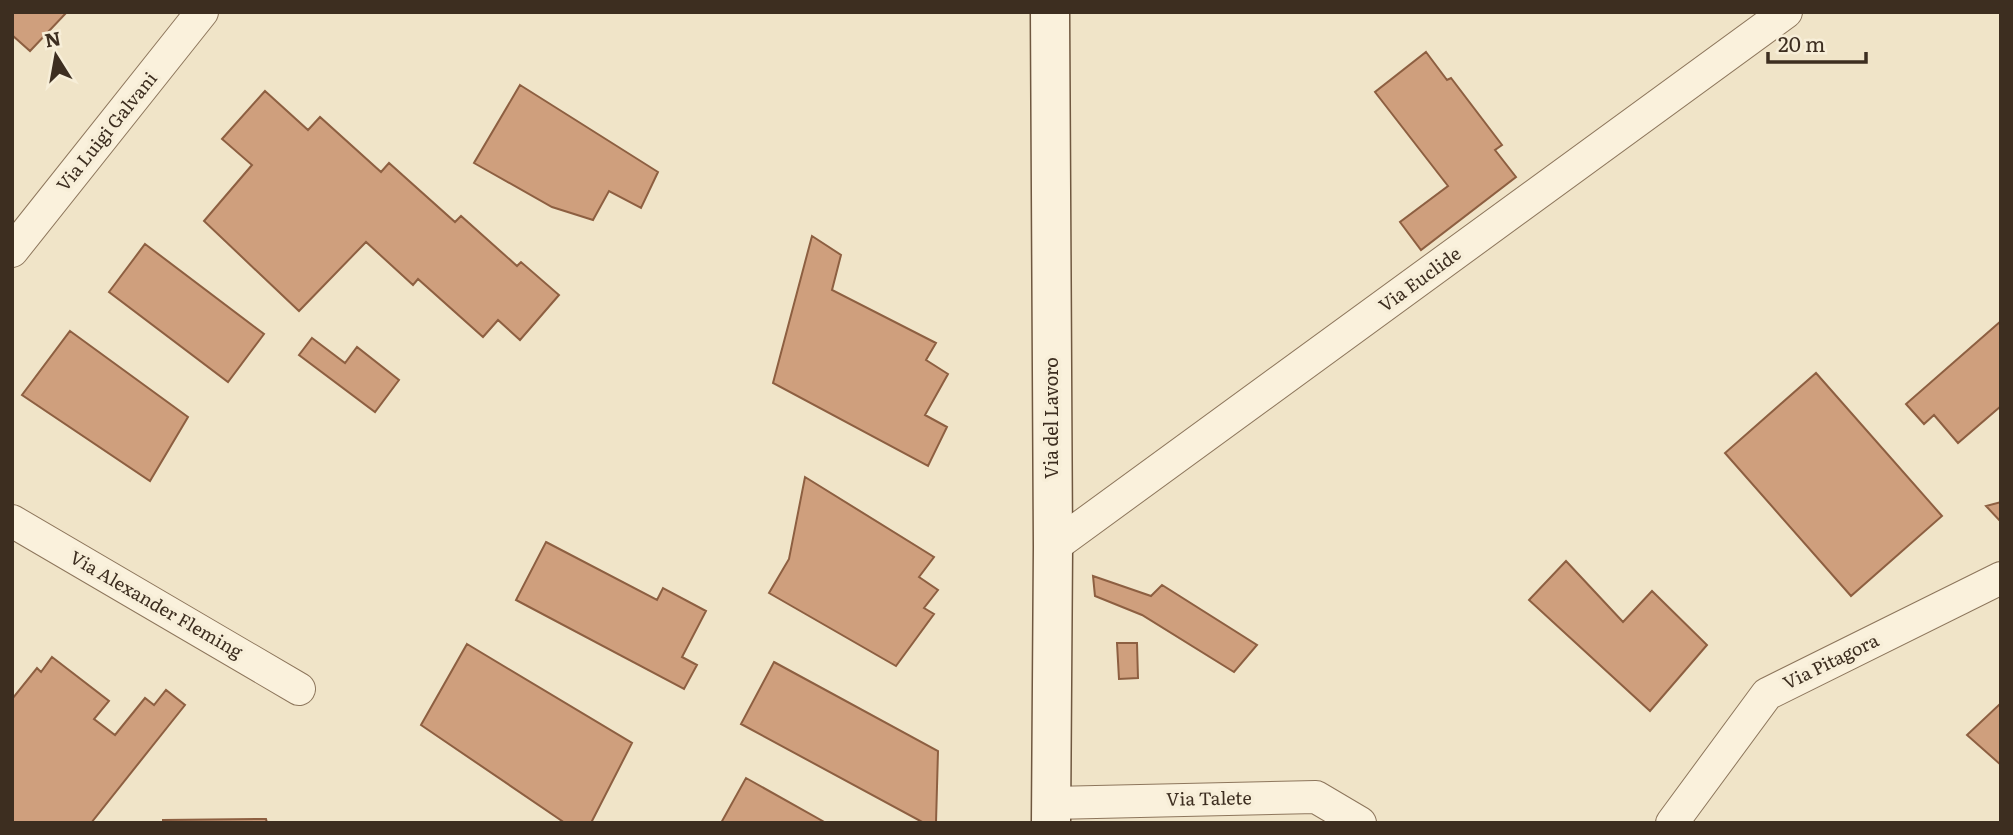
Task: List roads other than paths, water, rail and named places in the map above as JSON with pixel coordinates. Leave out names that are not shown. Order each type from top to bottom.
[{"type":"main road","name":"Via del Lavoro","points":[[1050,12],[1052,813]]},
{"type":"street","name":"Via Luigi Galvani","points":[[12,251],[202,12]]},
{"type":"street","name":"Via Euclide","points":[[1053,547],[1786,12]]},
{"type":"street","name":"Via Alexander Fleming","points":[[12,521],[299,689]]},
{"type":"street","name":"Via Pitagora","points":[[1672,823],[1767,694],[2001,578]]},
{"type":"street","name":"Via Talete","points":[[1052,813],[1316,797],[1360,823]]}]
